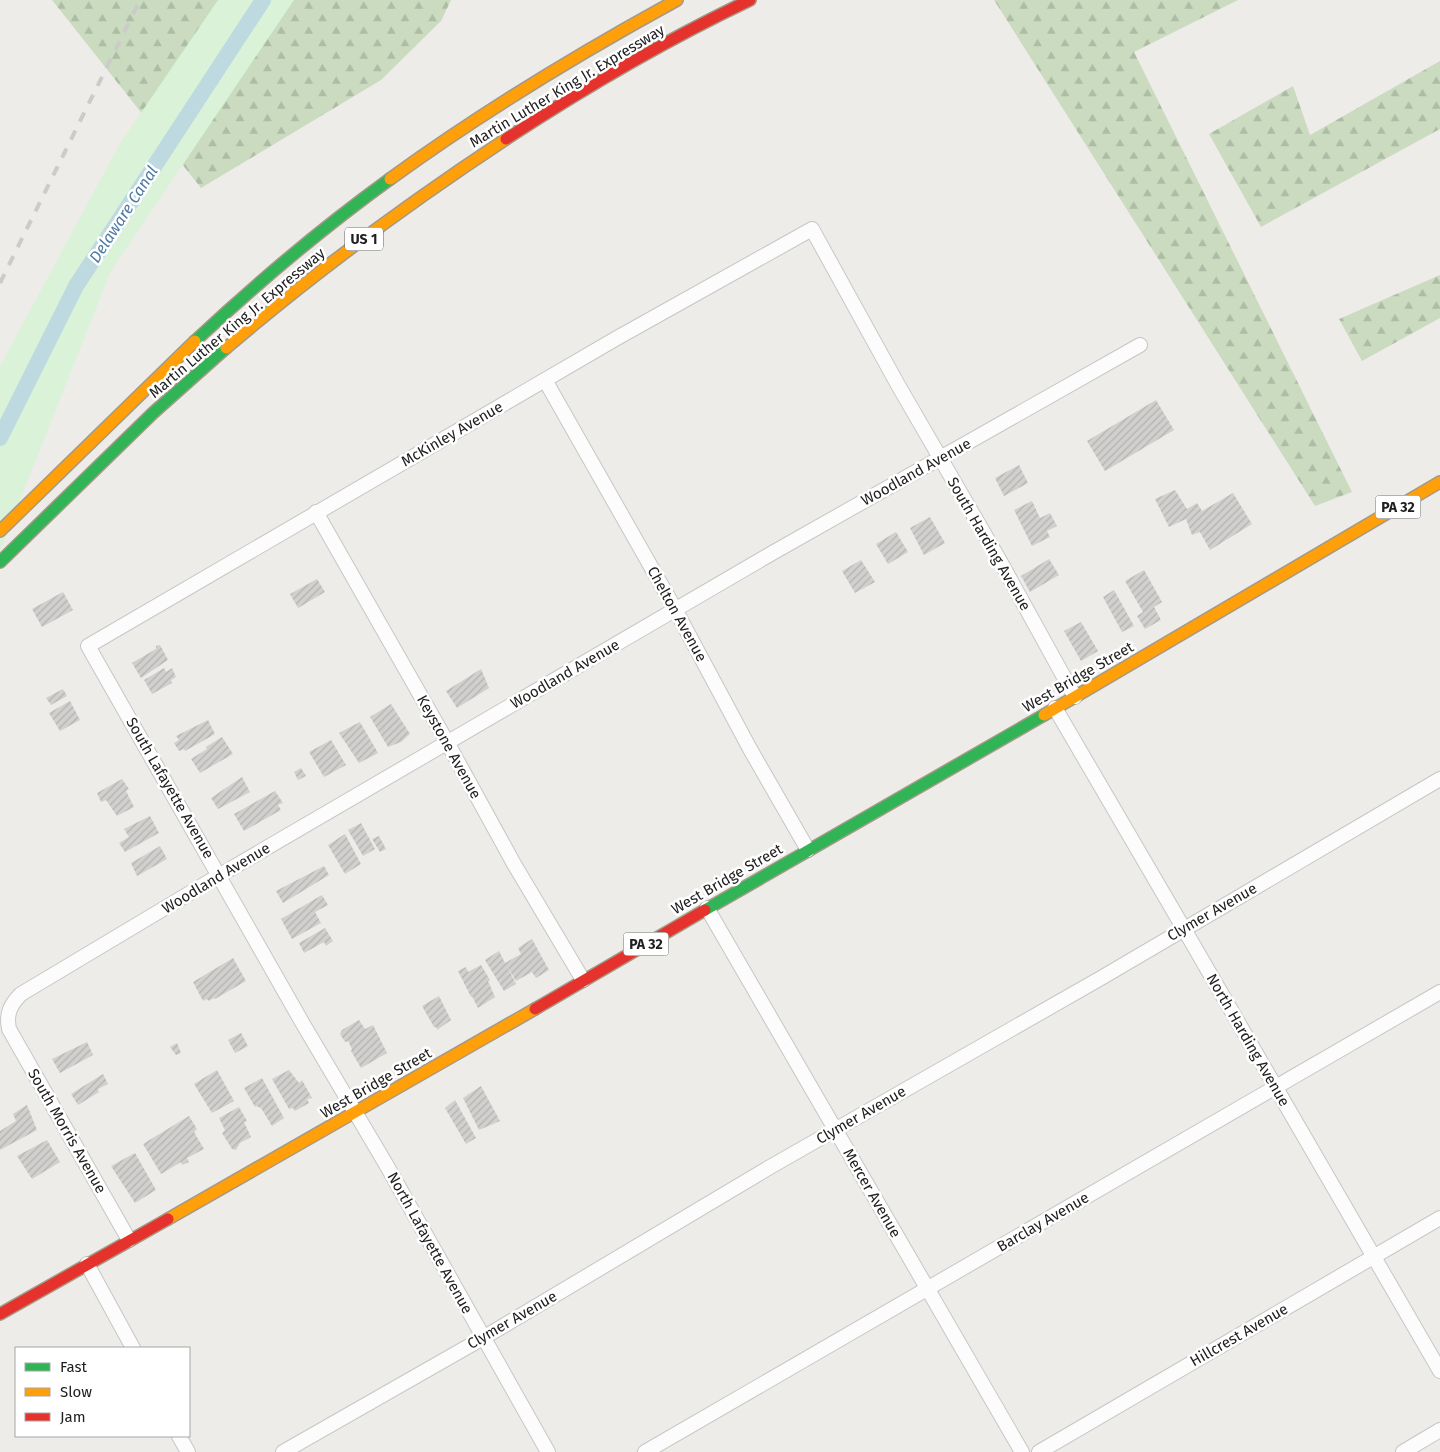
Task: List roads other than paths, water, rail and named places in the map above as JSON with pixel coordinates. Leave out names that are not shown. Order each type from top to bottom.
[{"type":"main road","name":"Martin Luther King Jr. Expressway","points":[[4,527],[190,346],[278,267],[323,231],[417,159],[482,115],[565,62],[677,0]]},
{"type":"main road","name":"Martin Luther King Jr. Expressway","points":[[0,562],[163,403],[206,364],[297,290],[390,219],[484,153],[549,112],[684,34],[750,0]]},
{"type":"main road","name":"West Bridge Street","points":[[0,1314],[356,1112],[1075,697],[1440,482]]},
{"type":"street","name":"McKinley Avenue","points":[[88,646],[545,380],[812,229],[816,235]]},
{"type":"street","name":"South Harding Avenue","points":[[816,235],[898,385],[1075,697]]},
{"type":"street","name":"Woodland Avenue","points":[[8,1021],[8,1012],[13,1002],[21,994],[447,742],[1140,344]]},
{"type":"street","name":"Chelton Avenue","points":[[545,380],[676,609],[750,748],[808,850]]},
{"type":"street","name":"Keystone Avenue","points":[[316,512],[514,864],[583,980]]},
{"type":"street","name":"South Lafayette Avenue","points":[[88,646],[220,875],[303,1024],[356,1112]]},
{"type":"street","name":"North Harding Avenue","points":[[1055,708],[1440,1372]]},
{"type":"street","name":"Clymer Avenue","points":[[284,1452],[483,1338],[836,1130],[1440,779]]},
{"type":"street","name":"Mercer Avenue","points":[[707,908],[929,1288],[1022,1452]]},
{"type":"street","name":"Barclay Avenue","points":[[645,1452],[1440,992]]},
{"type":"street","name":"South Morris Avenue","points":[[8,1021],[9,1029],[129,1240]]},
{"type":"street","name":"North Lafayette Avenue","points":[[356,1112],[548,1452]]},
{"type":"street","name":"Hillcrest Avenue","points":[[1039,1452],[1440,1218]]},
{"type":"street","points":[[87,1264],[132,1347]]},
{"type":"street","points":[[1403,1452],[1440,1430]]},
{"type":"street","points":[[180,1437],[188,1452]]},
{"type":"waterway","name":"Delaware Canal","points":[[0,438],[76,286],[263,0]]},
{"type":"railway","points":[[0,283],[140,0]]}]
